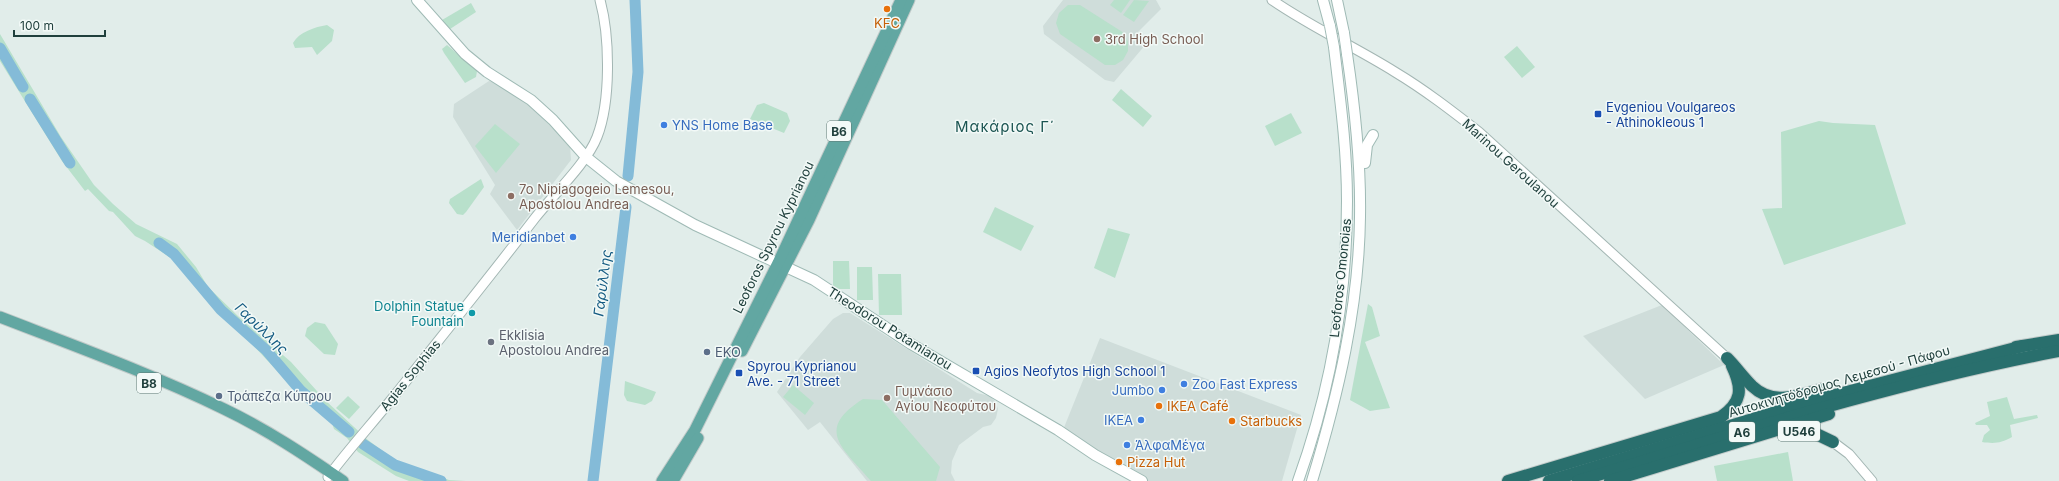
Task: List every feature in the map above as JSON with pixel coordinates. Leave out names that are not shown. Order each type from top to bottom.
[{"type":"highway","name":"A6","points":[[2023,346],[2059,340]]},
{"type":"highway","points":[[1728,358],[1757,390],[1762,394],[1775,399],[1790,398],[1964,354],[2023,346]]},
{"type":"highway","name":"Αυτοκινητόδρομος Λεμεσού - Πάφου","points":[[1549,481],[1812,401],[2023,346]]},
{"type":"highway","name":"Αυτοκινητόδρομος Λεμεσού - Πάφου","points":[[1578,481],[1850,399],[2002,362],[2059,351]]},
{"type":"highway","points":[[1508,481],[1689,428],[1721,417],[1732,409],[1738,400],[1739,387],[1736,374],[1728,358]]},
{"type":"highway","points":[[1610,481],[1763,436],[1855,406],[1907,385]]},
{"type":"highway","points":[[1689,428],[1812,401]]},
{"type":"highway","name":"U546","points":[[1763,436],[1810,431],[1833,442]]},
{"type":"main road","name":"Theodorou Potamianou","points":[[417,0],[465,54],[487,72],[531,100],[553,120],[586,156],[616,181],[666,211],[736,245],[782,264],[814,280],[912,344],[1058,430],[1095,455],[1142,481]]},
{"type":"main road","name":"Leoforos Spyrou Kyprianou","points":[[673,481],[702,430],[782,264],[901,0]]},
{"type":"main road","name":"Leoforos Spyrou Kyprianou","points":[[662,481],[695,430],[782,264],[810,220],[909,0]]},
{"type":"main road","name":"Leoforos Omonoias","points":[[1298,481],[1315,427],[1328,375],[1346,251],[1347,200],[1344,154],[1334,46],[1323,0]]},
{"type":"main road","name":"Leoforos Omonoias","points":[[1312,481],[1339,387],[1350,330],[1357,265],[1360,196],[1358,138],[1344,33],[1337,0]]},
{"type":"main road","points":[[1360,196],[1364,185],[1365,152],[1373,135]]},
{"type":"main road","points":[[0,317],[175,388],[246,426]]},
{"type":"main road","name":"B8","points":[[0,322],[180,396],[246,426],[275,442],[331,477]]},
{"type":"main road","name":"Theodorou Potamianou","points":[[1095,455],[1100,461],[1132,481]]},
{"type":"main road","points":[[331,477],[343,481]]},
{"type":"street","name":"Agias Sophias","points":[[331,477],[350,448],[586,156],[597,138],[607,100],[606,21],[600,0]]},
{"type":"street","name":"Marinou Geroulanou","points":[[1272,0],[1294,16],[1394,71],[1444,105],[1479,132],[1728,358]]},
{"type":"street","name":"U546","points":[[1833,442],[1849,454],[1872,481]]},
{"type":"shaded area","name":"3rd High School","points":[[1063,0],[1156,0],[1161,9],[1138,32],[1146,44],[1114,82],[1105,80],[1044,34],[1043,26]]},
{"type":"shaded area","points":[[489,81],[495,82],[524,100],[570,145],[571,160],[517,230],[490,194],[495,185],[453,117],[454,104]]},
{"type":"shaded area","points":[[1662,305],[1724,365],[1645,399],[1583,336]]},
{"type":"shaded area","name":"Γυμνάσιο Αγίου Νεοφύτου","points":[[843,313],[850,313],[977,393],[990,396],[995,401],[998,409],[996,418],[991,425],[983,427],[959,445],[952,461],[951,473],[955,481],[867,481],[820,422],[808,430],[777,392],[800,357],[833,319]]},
{"type":"shaded area","points":[[1100,338],[1301,415],[1282,481],[1146,481],[1063,430]]},
{"type":"green space","points":[[1114,0],[1130,0],[1121,13],[1110,5]]},
{"type":"green space","points":[[1134,0],[1149,1],[1134,22],[1123,15]]},
{"type":"green space","points":[[471,3],[476,12],[447,31],[442,24],[442,20]]},
{"type":"green space","points":[[1068,5],[1080,5],[1124,33],[1128,42],[1128,51],[1123,60],[1115,65],[1105,65],[1060,34],[1056,23],[1059,13]]},
{"type":"green space","points":[[327,25],[334,30],[332,41],[317,55],[312,47],[295,48],[293,43],[303,33],[317,27]]},
{"type":"green space","points":[[0,34],[61,137],[94,185],[113,204],[136,224],[177,244],[196,267],[208,287],[239,317],[291,362],[325,400],[368,440],[396,461],[449,480],[466,481],[409,481],[396,476],[358,452],[347,438],[334,429],[332,423],[280,374],[171,258],[135,236],[113,212],[109,211],[88,189],[85,191],[62,161],[0,61]]},
{"type":"green space","points":[[447,45],[477,71],[476,77],[465,83],[442,49]]},
{"type":"green space","points":[[1517,46],[1535,67],[1522,78],[1504,57]]},
{"type":"green space","points":[[1121,89],[1152,116],[1143,127],[1112,100]]},
{"type":"green space","points":[[764,103],[787,113],[790,121],[784,133],[750,119],[757,105]]},
{"type":"green space","points":[[1291,113],[1302,133],[1275,146],[1265,126]]},
{"type":"green space","points":[[1819,121],[1875,125],[1906,224],[1784,265],[1762,209],[1782,208],[1781,132]]},
{"type":"green space","points":[[495,124],[520,144],[496,173],[475,146]]},
{"type":"green space","points":[[481,179],[484,187],[463,215],[457,214],[449,203],[450,199]]},
{"type":"green space","points":[[995,207],[1034,226],[1021,251],[983,232]]},
{"type":"green space","points":[[1108,228],[1130,234],[1115,278],[1094,268]]},
{"type":"green space","points":[[833,261],[849,261],[850,289],[833,289]]},
{"type":"green space","points":[[857,267],[872,267],[873,300],[857,300]]},
{"type":"green space","points":[[878,274],[901,274],[902,315],[879,315]]},
{"type":"green space","points":[[1368,304],[1372,307],[1380,336],[1365,342],[1390,408],[1370,411],[1350,400]]},
{"type":"green space","points":[[315,322],[325,324],[338,344],[335,355],[324,354],[305,336],[307,328]]},
{"type":"green space","points":[[625,381],[656,392],[652,401],[645,405],[627,401],[624,395]]},
{"type":"green space","points":[[793,385],[814,403],[805,415],[783,397]]},
{"type":"green space","points":[[348,396],[360,407],[349,419],[336,408]]},
{"type":"green space","points":[[2007,397],[2014,419],[2037,415],[2038,418],[2010,425],[2012,437],[2004,441],[1994,443],[1982,442],[1984,435],[1990,430],[1987,425],[1976,425],[1975,423],[1990,416],[1987,402]]},
{"type":"green space","points":[[863,399],[882,400],[940,467],[936,481],[871,481],[851,459],[843,449],[838,439],[837,430],[840,420],[848,410]]},
{"type":"green space","points":[[1788,452],[1793,481],[1717,481],[1714,466]]},
{"type":"waterway","name":"Γαρύλλης","points":[[628,176],[638,72],[635,0]]},
{"type":"waterway","name":"Γαρύλλης","points":[[0,48],[23,87]]},
{"type":"waterway","name":"Γαρύλλης","points":[[30,99],[70,163]]},
{"type":"waterway","name":"Γαρύλλης","points":[[593,481],[626,207]]},
{"type":"waterway","name":"Γαρύλλης","points":[[159,243],[174,254],[221,310],[266,350],[301,391],[349,432]]},
{"type":"waterway","name":"Γαρύλλης","points":[[363,444],[395,465],[441,481]]},
{"type":"place","name":"KFC","points":[[887,9]]},
{"type":"place","name":"3rd High School","points":[[1097,39]]},
{"type":"place","name":"Evgeniou Voulgareos - Athinokleous 1","points":[[1598,114]]},
{"type":"place","name":"YNS Home Base","points":[[664,125]]},
{"type":"place","name":"7o Nipiagogeio Lemesou, Apostolou Andrea","points":[[511,196]]},
{"type":"place","name":"Meridianbet","points":[[573,237]]},
{"type":"place","name":"Dolphin Statue Fountain","points":[[472,313]]},
{"type":"place","name":"Ekklisia Apostolou Andrea","points":[[491,342]]},
{"type":"place","name":"EKO","points":[[707,352]]},
{"type":"place","name":"Agios Neofytos High School 1","points":[[976,371]]},
{"type":"place","name":"Spyrou Kyprianou Ave. - 71 Street","points":[[739,373]]},
{"type":"place","name":"Zoo Fast Express","points":[[1184,384]]},
{"type":"place","name":"Jumbo","points":[[1162,390]]},
{"type":"place","name":"Τράπεζα Κύπρου","points":[[219,396]]},
{"type":"place","name":"Γυμνάσιο Αγίου Νεοφύτου","points":[[887,398]]},
{"type":"place","name":"IKEA Café","points":[[1159,406]]},
{"type":"place","name":"IKEA","points":[[1141,420]]},
{"type":"place","name":"Starbucks","points":[[1232,421]]},
{"type":"place","name":"ΆλφαΜέγα","points":[[1127,445]]},
{"type":"place","name":"Pizza Hut","points":[[1119,462]]},
{"type":"district","name":"Μακάριος Γ΄","points":[[1005,126]]}]
